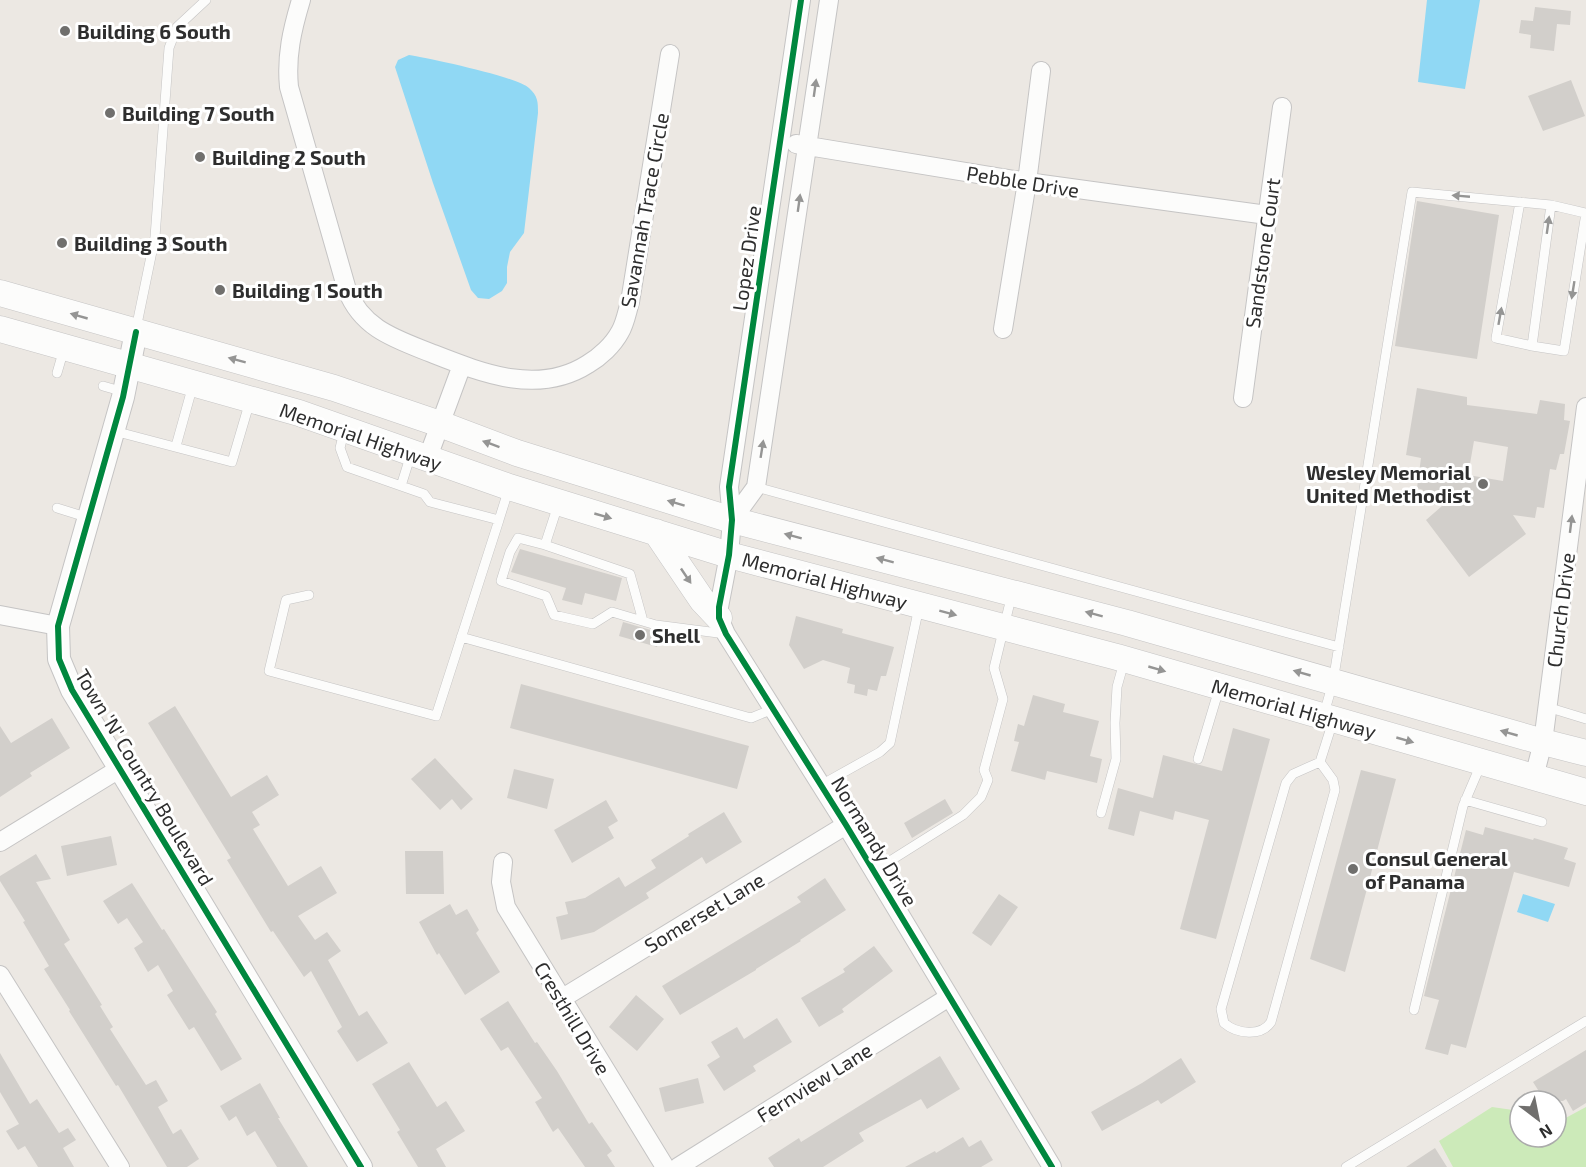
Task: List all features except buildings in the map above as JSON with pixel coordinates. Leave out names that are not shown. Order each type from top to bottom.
[{"type":"main road","name":"Memorial Highway","points":[[0,293],[293,376],[440,424],[539,460],[732,520],[1126,623],[1586,753]]},
{"type":"main road","name":"Memorial Highway","points":[[0,329],[194,383],[345,429],[509,487],[729,555],[1125,660],[1586,792]]},
{"type":"main road","points":[[656,532],[702,600],[723,626]]},
{"type":"street","name":"Savannah Trace Circle","points":[[301,0],[289,42],[290,87],[350,297],[365,320],[383,333],[462,365],[513,380],[543,381],[577,371],[601,357],[620,333],[630,302],[670,54]]},
{"type":"street","name":"Lopez Drive","points":[[732,520],[729,487],[801,0]]},
{"type":"street","points":[[723,626],[721,596],[729,555],[732,520],[756,488],[829,0]]},
{"type":"street","points":[[1003,329],[1027,182],[1041,71]]},
{"type":"street","name":"Sandstone Court","points":[[1242,398],[1282,107]]},
{"type":"street","name":"Pebble Drive","points":[[780,142],[1027,182],[1267,214]]},
{"type":"street","name":"Town 'N' Country Boulevard","points":[[136,332],[130,365],[114,389],[114,430],[58,626],[59,659],[68,683],[119,769],[361,1167]]},
{"type":"street","points":[[420,455],[440,424],[462,365]]},
{"type":"street","name":"Church Drive","points":[[1534,777],[1543,742],[1548,707],[1586,407]]},
{"type":"street","points":[[0,615],[58,626]]},
{"type":"street","name":"Normandy Drive","points":[[723,626],[1052,1167]]},
{"type":"street","points":[[0,842],[119,769]]},
{"type":"street","name":"Somerset Lane","points":[[561,999],[846,825]]},
{"type":"street","name":"Cresthill Drive","points":[[503,862],[501,882],[506,907],[665,1167]]},
{"type":"street","points":[[0,975],[120,1167]]},
{"type":"street","name":"Fernview Lane","points":[[678,1167],[949,997]]},
{"type":"lane","points":[[136,332],[155,237],[169,48],[177,27],[206,0]]},
{"type":"lane","points":[[1320,762],[1293,774],[1286,783],[1221,1009],[1224,1023],[1233,1029],[1252,1033],[1265,1029],[1271,1022],[1335,790],[1333,780],[1320,762],[1329,718],[1412,192],[1520,202],[1551,205],[1586,213],[1564,351],[1496,338],[1520,202]]},
{"type":"lane","points":[[1532,346],[1551,205]]},
{"type":"lane","points":[[57,373],[65,347]]},
{"type":"lane","points":[[176,446],[194,383]]},
{"type":"lane","points":[[114,430],[232,462],[251,400]]},
{"type":"lane","points":[[345,429],[340,448],[347,467],[424,494],[430,502],[499,520]]},
{"type":"lane","points":[[401,486],[420,455]]},
{"type":"lane","points":[[309,595],[286,600],[269,671],[436,716],[509,487]]},
{"type":"lane","points":[[756,488],[1339,647]]},
{"type":"lane","points":[[545,545],[559,503]]},
{"type":"lane","points":[[57,508],[89,518]]},
{"type":"lane","points":[[643,621],[630,574],[518,538],[510,552],[501,581],[546,596],[554,615],[593,624],[612,612],[656,625],[723,626]]},
{"type":"lane","points":[[874,871],[963,815],[981,797],[988,780],[984,770],[1003,699],[994,668],[1012,593]]},
{"type":"lane","points":[[821,785],[880,752],[890,743],[919,605]]},
{"type":"lane","points":[[461,637],[751,718],[773,709]]},
{"type":"lane","points":[[1101,813],[1116,759],[1117,687],[1125,660]]},
{"type":"lane","points":[[1198,759],[1220,687]]},
{"type":"lane","points":[[1548,707],[1586,719]]},
{"type":"lane","points":[[1414,1010],[1424,961],[1465,800],[1482,762]]},
{"type":"lane","points":[[1465,800],[1542,822]]},
{"type":"lane","points":[[1346,1167],[1586,1020]]},
{"type":"green space","points":[[1492,1107],[1508,1109],[1508,1149],[1568,1149],[1568,1117],[1586,1107],[1586,1167],[1453,1167],[1439,1141]]},
{"type":"water","points":[[1427,0],[1480,0],[1465,89],[1418,82]]},
{"type":"water","points":[[409,55],[472,68],[508,79],[529,88],[537,99],[538,113],[524,233],[510,252],[507,283],[502,291],[489,299],[478,298],[471,290],[433,183],[395,67],[398,60]]},
{"type":"water","points":[[1523,894],[1555,904],[1548,922],[1517,912]]},
{"type":"cycle path","points":[[801,0],[729,487],[732,520],[719,618],[726,634],[846,825],[1052,1167]]},
{"type":"cycle path","points":[[136,332],[123,397],[58,626],[59,659],[72,690],[361,1167]]},
{"type":"place","name":"Building 6 South","points":[[65,31]]},
{"type":"place","name":"Building 7 South","points":[[110,113]]},
{"type":"place","name":"Building 2 South","points":[[200,157]]},
{"type":"place","name":"Building 3 South","points":[[62,243]]},
{"type":"place","name":"Building 1 South","points":[[220,290]]},
{"type":"place","name":"Wesley Memorial United Methodist","points":[[1483,484]]},
{"type":"place","name":"Shell","points":[[640,635]]},
{"type":"place","name":"Consul General of Panama","points":[[1353,869]]}]
